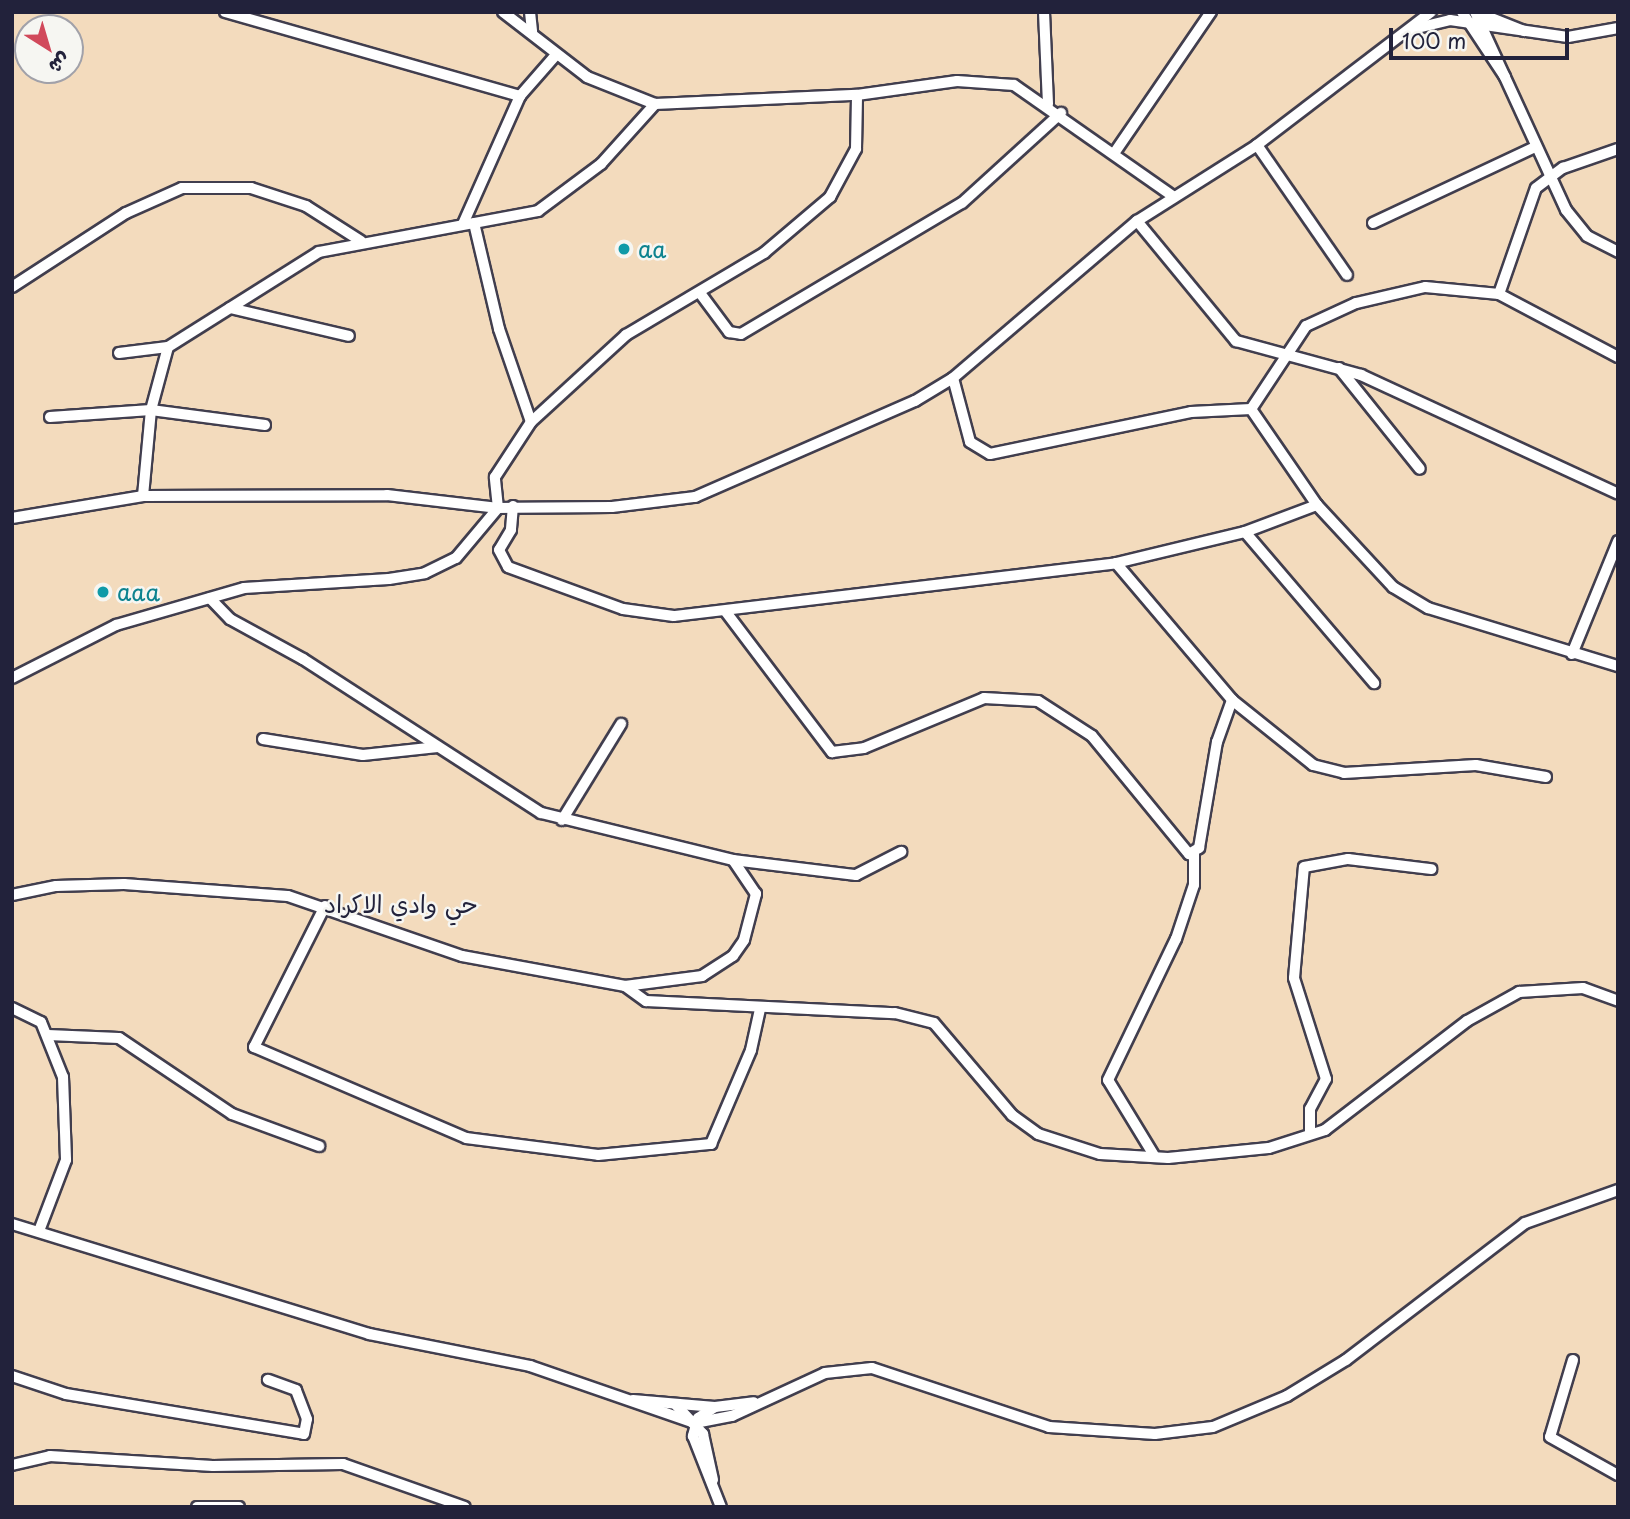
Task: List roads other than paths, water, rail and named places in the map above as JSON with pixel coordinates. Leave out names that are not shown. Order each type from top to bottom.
[{"type":"street","points":[[225,12],[520,96]]},
{"type":"street","points":[[503,12],[532,32],[555,56],[587,78],[655,104],[857,94],[998,81],[1048,104],[1174,197]]},
{"type":"street","points":[[530,12],[532,32]]},
{"type":"street","points":[[1044,12],[1048,104]]},
{"type":"street","points":[[1115,152],[1211,12]]},
{"type":"street","points":[[12,518],[143,496],[387,495],[498,508],[612,507],[695,497],[915,401],[953,378],[1137,221],[1257,145],[1431,12]]},
{"type":"street","points":[[1462,12],[1510,83]]},
{"type":"street","points":[[1476,12],[1510,83],[1535,147],[1578,227],[1615,252],[1618,263]]},
{"type":"street","points":[[1476,12],[1531,34]]},
{"type":"street","points":[[1402,33],[1435,21],[1468,22],[1531,34],[1618,28]]},
{"type":"street","points":[[531,422],[499,329],[469,224],[520,96],[555,56]]},
{"type":"street","points":[[12,678],[116,625],[210,598],[261,584],[425,573],[464,551],[498,508],[495,477],[531,422],[626,335],[700,293],[785,238],[830,197],[856,149],[857,94]]},
{"type":"street","points":[[119,353],[168,347],[319,252],[361,241],[538,211],[601,164],[655,104]]},
{"type":"street","points":[[700,293],[729,332],[741,334],[962,203],[1061,113]]},
{"type":"street","points":[[1257,145],[1347,275]]},
{"type":"street","points":[[1373,223],[1535,147]]},
{"type":"street","points":[[1499,295],[1527,205],[1549,175],[1618,149]]},
{"type":"street","points":[[12,287],[125,213],[182,188],[251,188],[306,206],[361,241]]},
{"type":"street","points":[[1137,221],[1236,341],[1339,367],[1618,494]]},
{"type":"street","points":[[1251,409],[1285,352],[1316,320],[1376,297],[1444,286],[1499,295],[1618,357]]},
{"type":"street","points":[[230,308],[349,336]]},
{"type":"street","points":[[143,496],[151,410],[168,347]]},
{"type":"street","points":[[1339,367],[1420,469]]},
{"type":"street","points":[[953,378],[970,442],[990,454],[1191,412],[1251,409]]},
{"type":"street","points":[[1251,409],[1317,505],[1410,599],[1572,654],[1618,666]]},
{"type":"street","points":[[50,417],[151,410],[265,425]]},
{"type":"street","points":[[513,506],[499,550],[508,567],[623,609],[674,616],[726,612],[1116,563],[1245,532],[1317,505]]},
{"type":"street","points":[[1245,532],[1374,683]]},
{"type":"street","points":[[1572,654],[1618,541]]},
{"type":"street","points":[[1116,563],[1232,700],[1304,760],[1331,771],[1476,765],[1546,777]]},
{"type":"street","points":[[210,598],[230,619],[562,820],[631,831],[733,860],[856,875],[901,852]]},
{"type":"street","points":[[726,612],[811,733],[837,755],[984,698],[1038,701],[1091,736],[1182,847],[1194,853]]},
{"type":"street","points":[[1155,1157],[1108,1080],[1176,939],[1194,885],[1194,853],[1232,700]]},
{"type":"street","points":[[562,820],[621,724]]},
{"type":"street","points":[[263,739],[363,755],[438,747]]},
{"type":"street","points":[[1310,1135],[1310,1109],[1326,1079],[1294,978],[1304,867],[1348,859],[1431,869]]},
{"type":"street","points":[[12,895],[56,886],[124,884],[243,889],[325,906],[462,956],[625,986],[702,976],[733,956],[757,907],[754,887],[733,860]]},
{"type":"street","points":[[325,906],[254,1047],[466,1138],[598,1155],[711,1144],[751,1050],[760,1009]]},
{"type":"street","points":[[625,986],[646,1001],[760,1009],[895,1013],[934,1023],[1026,1127],[1083,1150],[1155,1157],[1214,1156],[1310,1135],[1375,1094],[1478,1014],[1519,992],[1583,988],[1618,1001]]},
{"type":"street","points":[[12,1009],[35,1017],[48,1035],[64,1077],[66,1160],[39,1231]]},
{"type":"street","points":[[48,1035],[118,1038],[232,1114],[318,1146]]},
{"type":"street","points":[[12,1224],[276,1308],[530,1366],[695,1423],[732,1416],[755,1402],[825,1373],[872,1368],[1049,1427],[1126,1434],[1202,1429],[1245,1416],[1325,1374],[1525,1223],[1618,1190]]},
{"type":"street","points":[[1573,1360],[1550,1437],[1618,1475]]},
{"type":"street","points":[[12,1376],[66,1394],[304,1434],[307,1419],[296,1390],[268,1380]]},
{"type":"street","points":[[623,1399],[715,1407],[755,1402]]},
{"type":"street","points":[[677,1405],[695,1423],[694,1444],[721,1507]]},
{"type":"street","points":[[695,1423],[715,1407]]},
{"type":"street","points":[[12,1465],[50,1456],[213,1466],[343,1464],[465,1507]]},
{"type":"street","points":[[197,1507],[239,1507]]},
{"type":"place","name":"aa","points":[[624,249]]},
{"type":"place","name":"aaa","points":[[103,592]]},
{"type":"district","name":"حي وادي الاكراد","points":[[401,904]]}]
